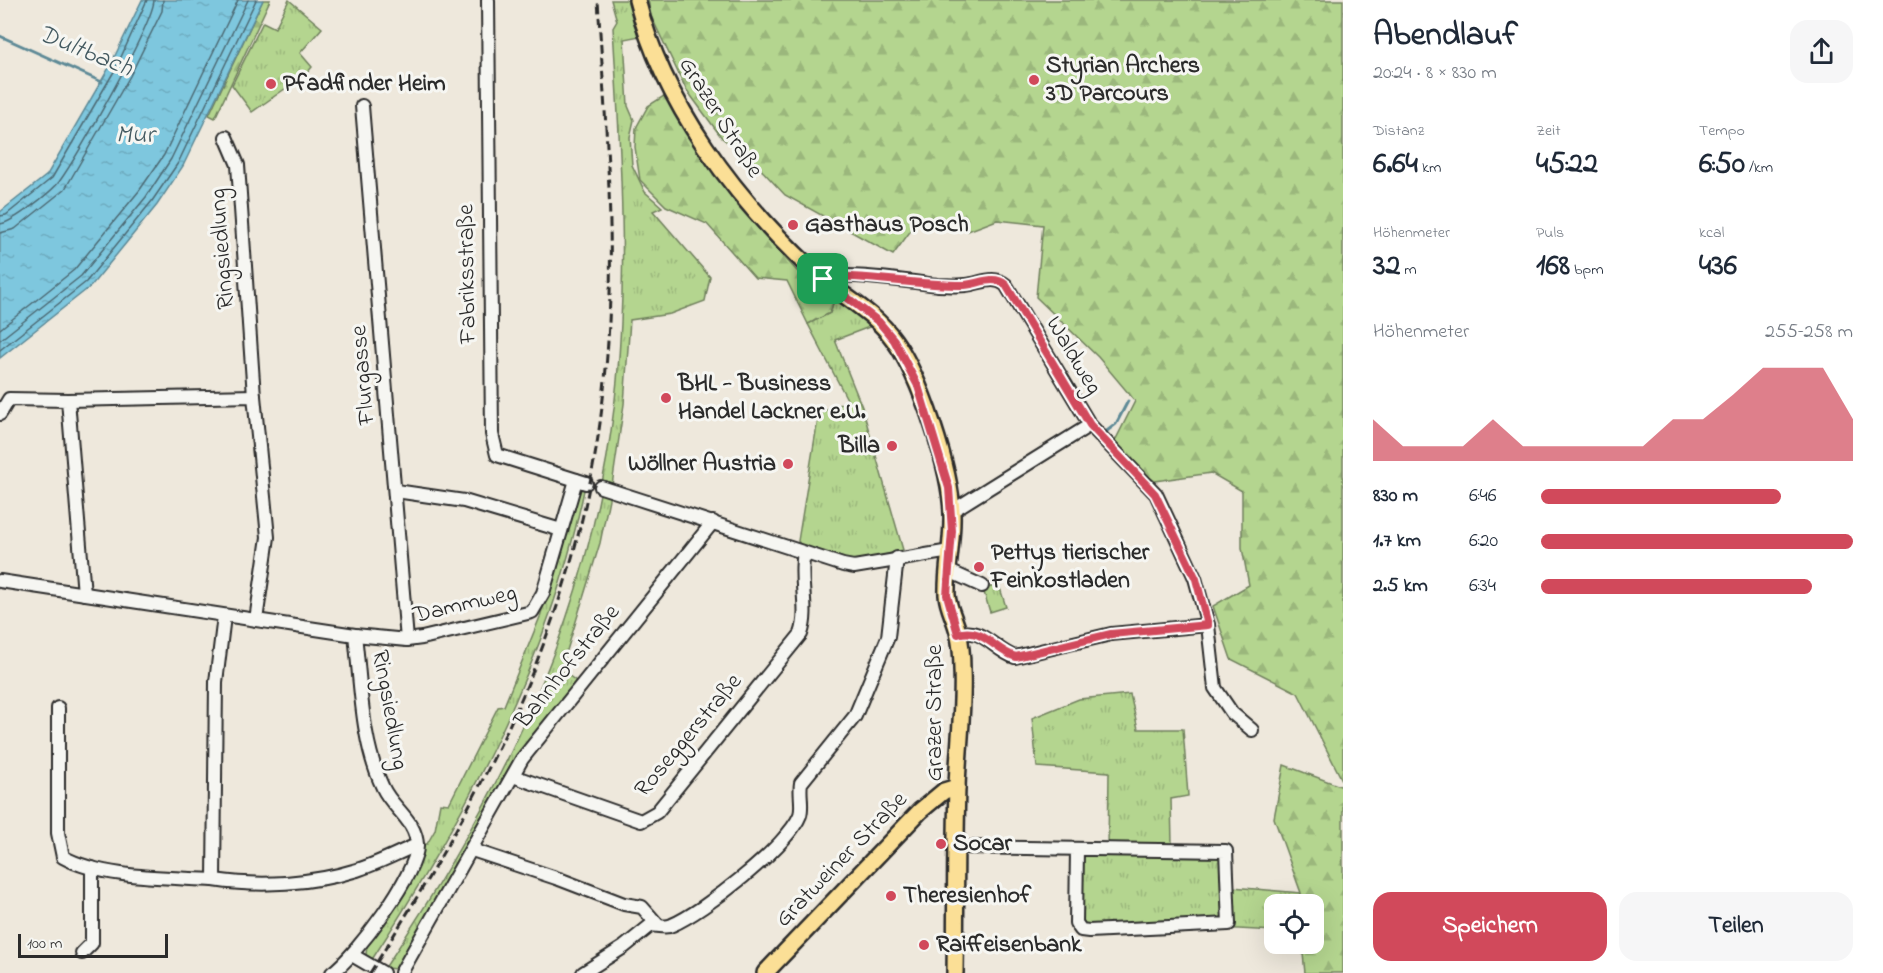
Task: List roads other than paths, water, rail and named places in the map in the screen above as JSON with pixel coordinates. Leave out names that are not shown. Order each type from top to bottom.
[{"type":"main road","name":"Grazer Straße","points":[[637,0],[646,34],[673,90],[708,150],[744,200],[823,279],[879,322],[903,355],[918,386],[938,449],[952,510],[947,595],[958,634],[963,686],[957,787],[955,973]]},
{"type":"main road","name":"Gratweiner Straße","points":[[765,973],[920,811],[934,798],[957,787]]},
{"type":"street","name":"Fabriksstraße","points":[[488,0],[492,434],[497,455],[581,481]]},
{"type":"street","name":"Flurgasse","points":[[362,106],[407,640]]},
{"type":"street","name":"Ringsiedlung","points":[[226,137],[238,165],[254,396],[268,537],[256,620]]},
{"type":"street","name":"Waldweg","points":[[823,279],[827,276],[847,276],[968,285],[992,279],[1000,280],[1090,425],[1109,442],[1155,494],[1196,579],[1208,625],[1215,688],[1232,714],[1252,730]]},
{"type":"street","points":[[0,414],[9,399],[254,396]]},
{"type":"street","points":[[68,399],[84,594]]},
{"type":"street","points":[[952,510],[1090,425]]},
{"type":"street","name":"Dammweg","points":[[355,635],[407,640],[469,629],[532,612],[541,599],[561,530],[581,481]]},
{"type":"street","points":[[601,487],[854,567],[897,558],[950,551]]},
{"type":"street","points":[[396,491],[464,501],[561,530]]},
{"type":"street","name":"Bahnhofstraße","points":[[401,973],[522,759],[713,522]]},
{"type":"street","name":"Roseggerstraße","points":[[513,776],[641,821],[657,812],[801,634],[804,624],[802,564],[804,553]]},
{"type":"street","points":[[472,849],[624,904],[642,907],[657,924],[670,927],[734,886],[796,823],[801,813],[801,783],[855,716],[888,637],[897,558]]},
{"type":"street","points":[[949,571],[982,586]]},
{"type":"street","name":"Ringsiedlung","points":[[0,581],[355,635],[373,759],[383,788],[412,827],[417,845]]},
{"type":"street","points":[[214,880],[216,682],[224,616]]},
{"type":"street","points":[[958,634],[978,633],[1004,652],[1016,657],[1111,634],[1208,625]]},
{"type":"street","points":[[58,708],[58,833],[63,857],[76,864],[156,877],[242,884],[327,877],[358,870],[417,845]]},
{"type":"street","points":[[332,973],[352,955],[406,876],[417,845]]},
{"type":"street","points":[[956,847],[1226,851],[1229,924],[1089,932],[1080,930],[1076,923],[1077,849]]},
{"type":"street","points":[[82,953],[92,942],[92,868]]},
{"type":"street","points":[[583,973],[657,924]]},
{"type":"street","points":[[352,955],[383,973]]},
{"type":"water","name":"Mur","points":[[142,0],[263,0],[183,166],[157,205],[91,286],[0,358],[0,212],[47,175],[110,66]]},
{"type":"waterway","name":"Dultbach","points":[[0,36],[102,82]]},
{"type":"waterway","points":[[1103,434],[1116,424],[1128,401]]},
{"type":"railway","points":[[370,973],[416,899],[496,754],[529,680],[558,604],[581,525],[597,443],[607,355],[609,311],[610,222],[598,0]]},
{"type":"place","name":"Styrian Archers 3D Parcours","points":[[1034,80]]},
{"type":"place","name":"Pfadfinder Heim","points":[[271,84]]},
{"type":"place","name":"Gasthaus Posch","points":[[793,225]]},
{"type":"place","name":"BHL - Business Handel Lackner e.U.","points":[[666,398]]},
{"type":"place","name":"Billa","points":[[892,446]]},
{"type":"place","name":"Wöllner Austria","points":[[788,464]]},
{"type":"place","name":"Pettys tierischer Feinkostladen","points":[[979,567]]},
{"type":"place","name":"Socar","points":[[941,844]]},
{"type":"place","name":"Theresienhof","points":[[891,896]]},
{"type":"place","name":"Raiffeisenbank","points":[[924,945]]}]
